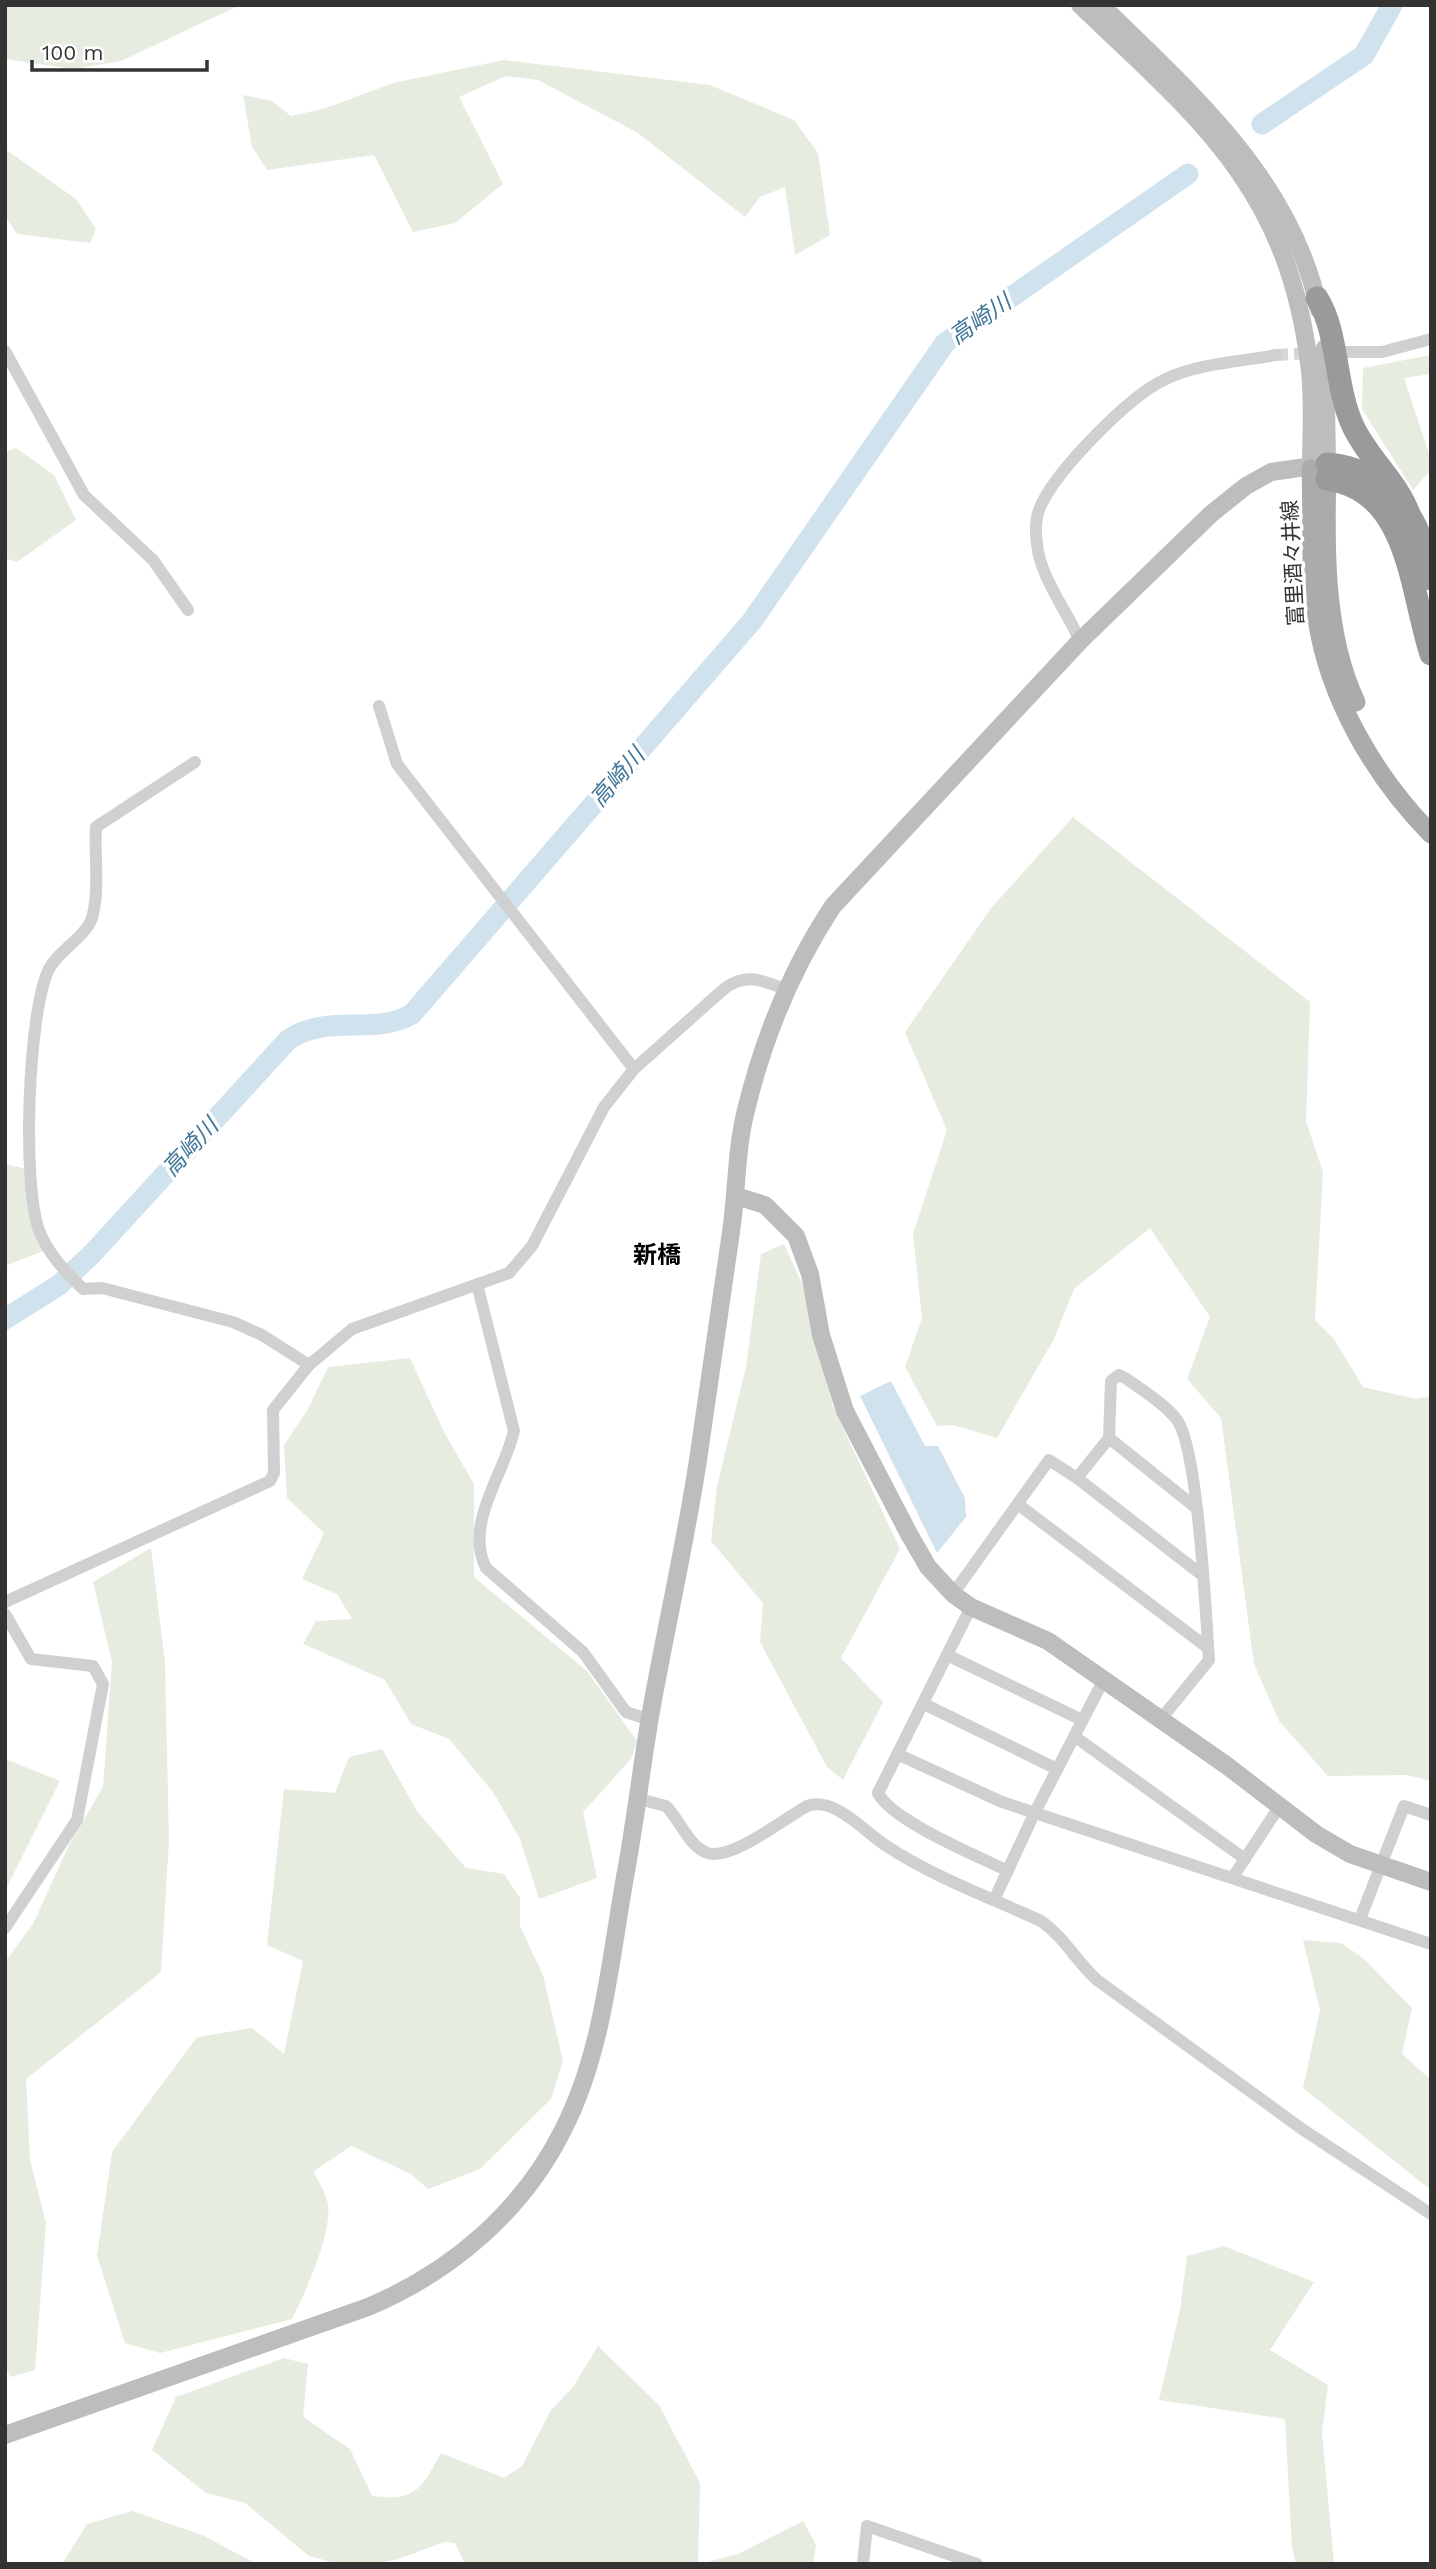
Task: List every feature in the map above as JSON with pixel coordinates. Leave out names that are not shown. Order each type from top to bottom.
[{"type":"highway","points":[[1317,298],[1326,317],[1336,372],[1353,426],[1370,457],[1406,504],[1423,545],[1431,579]]},
{"type":"highway","points":[[1322,471],[1351,467],[1373,478],[1410,517]]},
{"type":"highway","points":[[1322,471],[1359,489],[1385,512],[1394,526],[1403,545],[1431,654]]},
{"type":"main road","name":"富里酒々井線","points":[[1322,471],[1327,566],[1352,695],[1382,753],[1431,820]]},
{"type":"main road","name":"富里酒々井線","points":[[1322,471],[1315,607],[1334,681],[1374,763],[1407,808],[1431,834]]},
{"type":"street","points":[[1080,5],[1208,130],[1247,181],[1273,226],[1294,284],[1308,354],[1322,471]]},
{"type":"street","points":[[1101,5],[1185,86],[1255,167],[1295,234],[1317,298],[1327,367],[1322,471]]},
{"type":"street","points":[[1345,352],[1382,352],[1431,339]]},
{"type":"street","points":[[5,351],[84,495],[153,560],[188,610]]},
{"type":"street","points":[[1080,641],[1066,609],[1045,575],[1037,547],[1035,520],[1042,501],[1114,417],[1143,391],[1167,378],[1202,367],[1276,355]]},
{"type":"street","points":[[5,2435],[390,2298],[419,2283],[458,2257],[492,2227],[521,2195],[544,2163],[577,2101],[595,2046],[639,1799],[650,1720],[697,1467],[746,1111],[785,989],[811,939],[834,906],[1080,641],[1210,514],[1246,486],[1271,472],[1322,471]]},
{"type":"street","points":[[379,706],[397,764],[634,1069]]},
{"type":"street","points":[[195,762],[96,827],[92,920],[49,968],[40,993],[30,1103],[29,1188],[38,1228],[49,1251],[83,1289],[102,1288],[233,1322],[262,1335],[309,1365]]},
{"type":"street","points":[[5,1602],[270,1481],[274,1473],[273,1409],[309,1365],[352,1329],[509,1273],[532,1246],[604,1107],[634,1069],[725,988],[740,979],[759,979],[785,989]]},
{"type":"street","points":[[736,1196],[765,1205],[796,1236],[810,1274],[821,1335],[845,1411],[915,1545],[928,1567],[953,1594],[971,1606],[1048,1641],[1161,1719],[1327,1840],[1381,1866],[1431,1882]]},
{"type":"street","points":[[477,1284],[514,1431],[509,1452],[485,1506],[480,1555],[486,1568],[583,1652],[625,1712],[650,1720]]},
{"type":"street","points":[[1077,1478],[1109,1438],[1108,1387],[1119,1375],[1177,1419],[1185,1436],[1195,1507],[1209,1660],[1161,1719]]},
{"type":"street","points":[[1109,1438],[1195,1507]]},
{"type":"street","points":[[953,1594],[1049,1460],[1077,1478],[1202,1574]]},
{"type":"street","points":[[1019,1505],[1208,1648]]},
{"type":"street","points":[[971,1606],[878,1793],[883,1802],[919,1826],[1008,1871]]},
{"type":"street","points":[[5,1615],[31,1659],[93,1666],[103,1684],[77,1820],[5,1927]]},
{"type":"street","points":[[947,1655],[1082,1720]]},
{"type":"street","points":[[995,1900],[1034,1814],[1104,1679]]},
{"type":"street","points":[[924,1704],[1057,1769]]},
{"type":"street","points":[[1074,1736],[1245,1859]]},
{"type":"street","points":[[897,1754],[1034,1814],[1431,1944]]},
{"type":"street","points":[[639,1799],[667,1806],[694,1842],[705,1853],[713,1855],[745,1844],[807,1806],[821,1803],[832,1808],[905,1858],[1050,1927],[1071,1955],[1097,1980],[1302,2129],[1431,2214]]},
{"type":"street","points":[[1360,1919],[1404,1806],[1431,1815]]},
{"type":"street","points":[[1233,1877],[1279,1807]]},
{"type":"street","points":[[863,2564],[867,2526],[977,2564]]},
{"type":"shaded area","points":[[5,5],[240,5],[121,61],[73,69],[5,59]]},
{"type":"shaded area","points":[[504,60],[710,85],[794,120],[818,153],[830,235],[795,255],[785,187],[760,197],[745,217],[638,133],[538,80],[506,76],[459,97],[503,184],[455,223],[413,232],[374,155],[267,170],[252,147],[243,95],[272,101],[291,116],[326,108],[393,83]]},
{"type":"shaded area","points":[[5,149],[76,199],[96,229],[90,243],[17,234],[5,216]]},
{"type":"shaded area","points":[[1431,355],[1431,374],[1404,378],[1430,457],[1429,472],[1413,490],[1362,409],[1363,368]]},
{"type":"shaded area","points":[[16,448],[54,475],[76,520],[17,562],[5,558],[5,452]]},
{"type":"shaded area","points":[[1073,817],[1310,1002],[1306,1121],[1323,1172],[1315,1320],[1334,1339],[1363,1387],[1416,1399],[1431,1396],[1431,1781],[1407,1775],[1328,1776],[1279,1721],[1254,1664],[1221,1418],[1187,1379],[1210,1317],[1150,1228],[1074,1289],[1054,1339],[997,1438],[953,1425],[937,1426],[905,1367],[922,1318],[913,1234],[947,1130],[905,1032],[992,907]]},
{"type":"shaded area","points":[[5,1164],[27,1169],[46,1250],[5,1266]]},
{"type":"shaded area","points":[[784,1244],[802,1284],[833,1407],[900,1549],[841,1658],[883,1702],[843,1780],[827,1767],[760,1642],[763,1603],[711,1541],[717,1486],[746,1367],[761,1254]]},
{"type":"shaded area","points":[[410,1358],[444,1432],[474,1484],[474,1577],[587,1671],[637,1741],[631,1759],[583,1812],[597,1878],[539,1899],[520,1839],[493,1792],[449,1739],[411,1724],[385,1680],[303,1644],[316,1621],[352,1619],[337,1594],[302,1579],[324,1533],[287,1498],[284,1445],[308,1409],[328,1367]]},
{"type":"shaded area","points":[[151,1548],[165,1663],[169,1841],[161,1972],[26,2079],[30,2160],[46,2223],[35,2370],[10,2377],[5,2365],[5,1962],[33,1924],[69,1845],[103,1787],[112,1662],[93,1582]]},
{"type":"shaded area","points":[[382,1749],[417,1811],[466,1868],[504,1874],[520,1898],[520,1926],[543,1975],[563,2061],[551,2099],[480,2169],[428,2189],[411,2174],[351,2146],[314,2171],[327,2200],[327,2227],[317,2261],[292,2319],[160,2353],[125,2343],[97,2256],[112,2152],[197,2037],[252,2028],[284,2054],[303,1961],[267,1945],[284,1789],[335,1793],[349,1757]]},
{"type":"shaded area","points":[[5,1759],[60,1781],[5,1891]]},
{"type":"shaded area","points":[[1303,1940],[1341,1943],[1363,1958],[1412,2008],[1402,2054],[1431,2080],[1431,2190],[1303,2088],[1320,2010]]},
{"type":"shaded area","points":[[1224,2246],[1314,2282],[1270,2350],[1328,2385],[1322,2433],[1334,2564],[1296,2564],[1292,2547],[1285,2419],[1159,2400],[1180,2310],[1187,2256]]},
{"type":"shaded area","points":[[598,2346],[659,2405],[700,2483],[698,2564],[465,2564],[455,2543],[444,2542],[398,2559],[373,2564],[339,2564],[309,2556],[245,2503],[206,2493],[152,2450],[176,2397],[284,2358],[308,2364],[303,2417],[350,2449],[372,2496],[408,2495],[422,2484],[441,2453],[504,2478],[522,2466],[551,2410],[573,2387]]},
{"type":"shaded area","points":[[132,2511],[202,2535],[257,2564],[62,2564],[87,2524]]},
{"type":"shaded area","points":[[803,2521],[816,2545],[813,2564],[700,2564],[738,2554]]},
{"type":"water","points":[[891,1381],[925,1446],[938,1446],[965,1498],[966,1517],[937,1553],[860,1396]]},
{"type":"waterway","name":"高崎川","points":[[1262,124],[1364,55],[1392,5]]},
{"type":"waterway","name":"高崎川","points":[[5,1319],[59,1285],[92,1254],[288,1040],[318,1028],[382,1024],[412,1014],[752,621],[945,343],[1188,174]]},
{"type":"tunnel","points":[[1276,355],[1313,353]]},
{"type":"district","name":"新橋","points":[[657,1255]]}]
